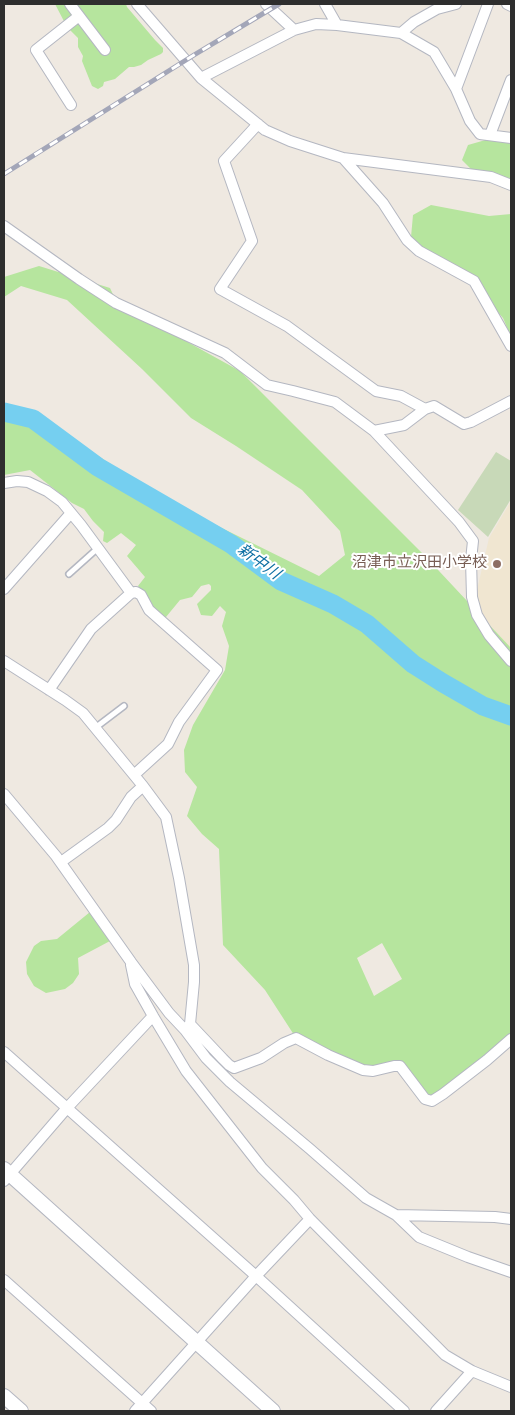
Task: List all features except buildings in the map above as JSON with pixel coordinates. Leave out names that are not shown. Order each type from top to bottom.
[{"type":"street","points":[[70,4],[105,50]]},
{"type":"street","points":[[138,4],[201,78],[265,130],[290,141],[343,158],[491,176],[511,185]]},
{"type":"street","points":[[266,4],[294,30]]},
{"type":"street","points":[[325,4],[337,25]]},
{"type":"street","points":[[401,33],[414,22],[436,9],[456,4]]},
{"type":"street","points":[[456,89],[488,4]]},
{"type":"street","points":[[507,4],[511,6]]},
{"type":"street","points":[[71,105],[36,50],[79,16]]},
{"type":"street","points":[[201,78],[294,30],[316,24],[401,33],[434,52],[456,89],[470,121],[480,134],[511,138]]},
{"type":"street","points":[[490,135],[511,80]]},
{"type":"street","points":[[258,124],[224,161],[252,241],[220,289],[287,326],[376,391],[401,396],[425,409]]},
{"type":"street","points":[[343,158],[383,203],[407,240],[419,251],[474,281],[511,346]]},
{"type":"street","points":[[4,226],[79,280],[116,303],[225,353],[267,386],[335,402],[374,431],[460,522],[472,541],[472,597],[477,615],[489,635],[511,660]]},
{"type":"street","points":[[374,431],[404,425],[425,409],[434,406],[464,424],[511,401]]},
{"type":"street","points":[[4,483],[28,482],[47,491],[62,502],[131,593]]},
{"type":"street","points":[[4,588],[71,513]]},
{"type":"street","points":[[49,690],[91,629],[131,593],[136,592],[141,595],[149,610],[217,670],[179,722],[168,744],[134,775]]},
{"type":"street","points":[[4,661],[83,713],[166,816],[194,965],[194,982],[188,1027],[206,1058],[230,1082],[366,1198],[396,1215],[418,1237],[511,1272]]},
{"type":"street","points":[[61,862],[108,828],[143,786]]},
{"type":"street","points":[[4,794],[61,862],[169,1013],[188,1027],[234,1068],[261,1058],[284,1043],[296,1038],[328,1055],[363,1070],[373,1071],[400,1066],[425,1098],[432,1100],[443,1094],[511,1039]]},
{"type":"street","points":[[131,962],[135,984],[152,1016],[186,1071],[262,1168],[444,1355],[472,1371],[511,1387]]},
{"type":"street","points":[[152,1016],[6,1175],[273,1411]]},
{"type":"street","points":[[4,1052],[256,1276],[404,1411]]},
{"type":"street","points":[[396,1215],[511,1219]]},
{"type":"street","points":[[138,1407],[310,1219]]},
{"type":"street","points":[[4,1280],[138,1407],[151,1411]]},
{"type":"street","points":[[436,1411],[472,1371]]},
{"type":"street","points":[[4,1396],[9,1411]]},
{"type":"street","points":[[4,1396],[21,1411]]},
{"type":"lane","points":[[69,574],[98,548]]},
{"type":"lane","points":[[95,728],[124,706]]},
{"type":"shaded area","name":"沼津市立沢田小学校","points":[[511,501],[511,649],[475,608],[477,590],[489,538]]},
{"type":"green space","points":[[55,4],[126,4],[163,48],[163,52],[141,65],[129,67],[115,79],[104,82],[103,86],[98,89],[92,86],[82,61],[83,56],[78,47],[78,38],[67,27]]},
{"type":"green space","points":[[489,139],[511,142],[511,179],[491,177],[473,171],[462,160],[468,145]]},
{"type":"green space","points":[[431,205],[489,216],[511,214],[511,337],[503,318],[471,279],[422,253],[411,237],[413,215]]},
{"type":"green space","points":[[39,266],[110,288],[117,303],[240,371],[425,556],[511,648],[511,1038],[432,1101],[398,1069],[373,1071],[296,1038],[265,990],[223,945],[219,849],[202,834],[187,816],[197,787],[185,772],[184,750],[193,725],[225,670],[229,646],[222,626],[226,612],[220,606],[212,616],[201,615],[197,604],[211,590],[209,584],[201,586],[192,597],[180,600],[166,617],[157,619],[138,586],[145,577],[127,556],[136,545],[121,533],[107,543],[103,541],[104,532],[84,509],[72,503],[30,470],[4,475],[4,417],[11,415],[32,416],[60,430],[159,497],[319,576],[345,555],[340,531],[302,490],[191,418],[142,369],[67,300],[21,286],[4,297],[4,277]],"holes":[[[382,943],[402,979],[374,996],[357,958]]]},
{"type":"green space","points":[[496,452],[511,461],[511,499],[488,537],[458,510]]},
{"type":"green space","points":[[90,912],[110,941],[78,958],[79,974],[73,983],[65,989],[46,993],[34,986],[27,974],[26,962],[34,946],[41,941],[57,939]]},
{"type":"waterway","name":"新中川","points":[[4,412],[33,419],[98,467],[231,544],[281,581],[333,604],[367,624],[413,664],[443,683],[483,706],[511,716]]},
{"type":"railway","points":[[4,174],[279,4]]},
{"type":"place","name":"沼津市立沢田小学校","points":[[497,564]]}]
